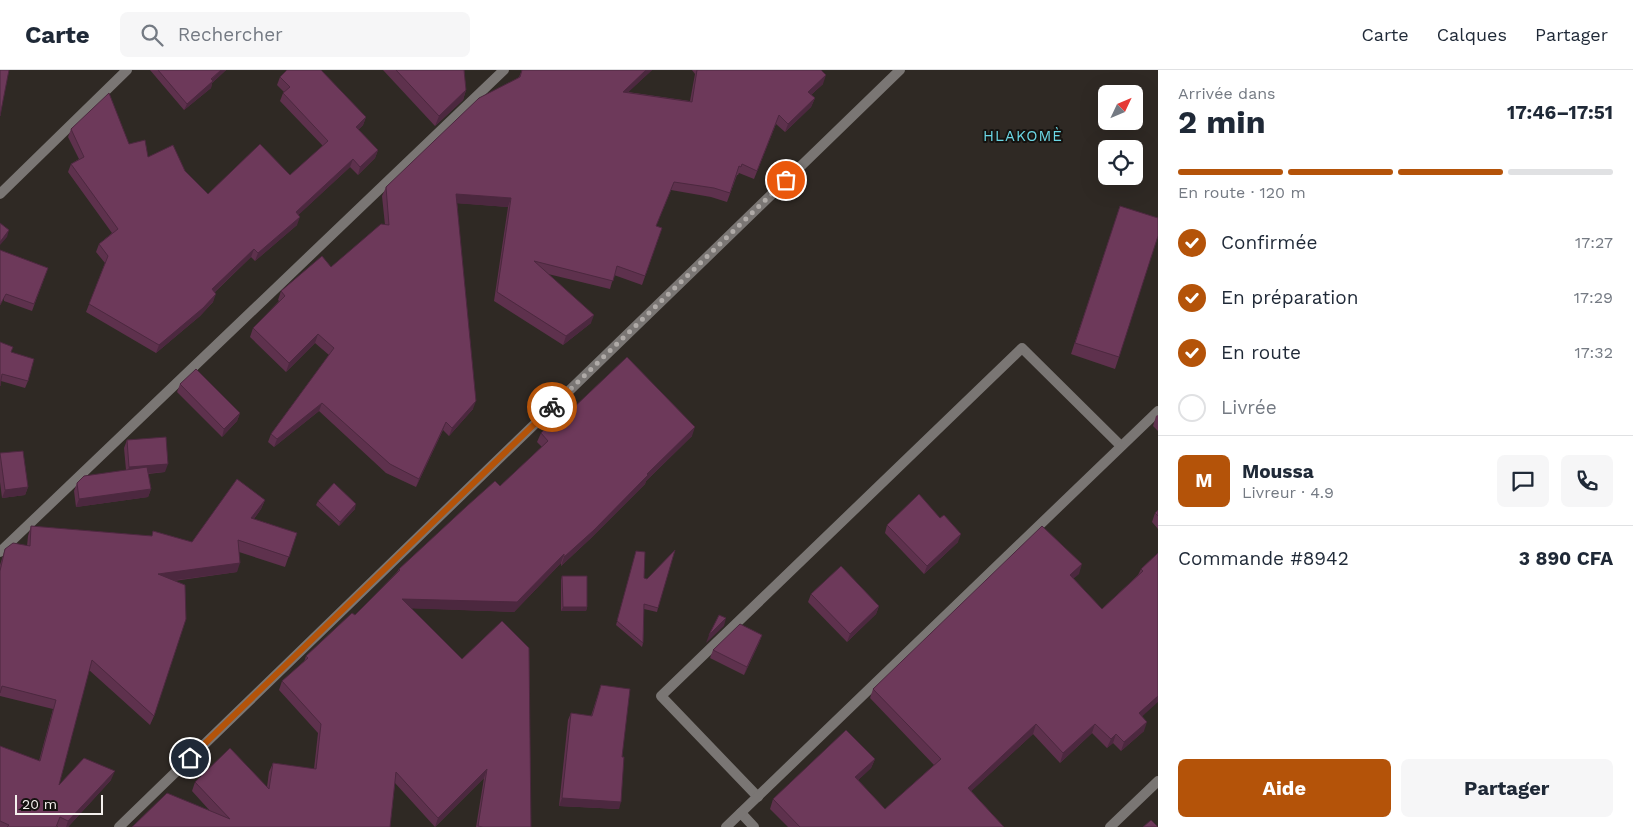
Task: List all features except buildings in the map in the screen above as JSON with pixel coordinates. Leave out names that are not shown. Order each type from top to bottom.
[{"type":"street","points":[[0,194],[126,70]]},
{"type":"street","points":[[0,552],[504,70]]},
{"type":"street","points":[[119,827],[900,70]]},
{"type":"street","points":[[758,796],[661,696],[788,573],[1022,348],[1121,446]]},
{"type":"street","points":[[726,827],[1158,411]]},
{"type":"street","points":[[1110,827],[1158,781]]},
{"type":"street","points":[[741,813],[754,827]]},
{"type":"way so far","points":[[552,407],[786,180]]},
{"type":"district","name":"HLAKOMÈ","points":[[1023,136]]},
{"type":"route","points":[[190,758],[552,407]]}]
